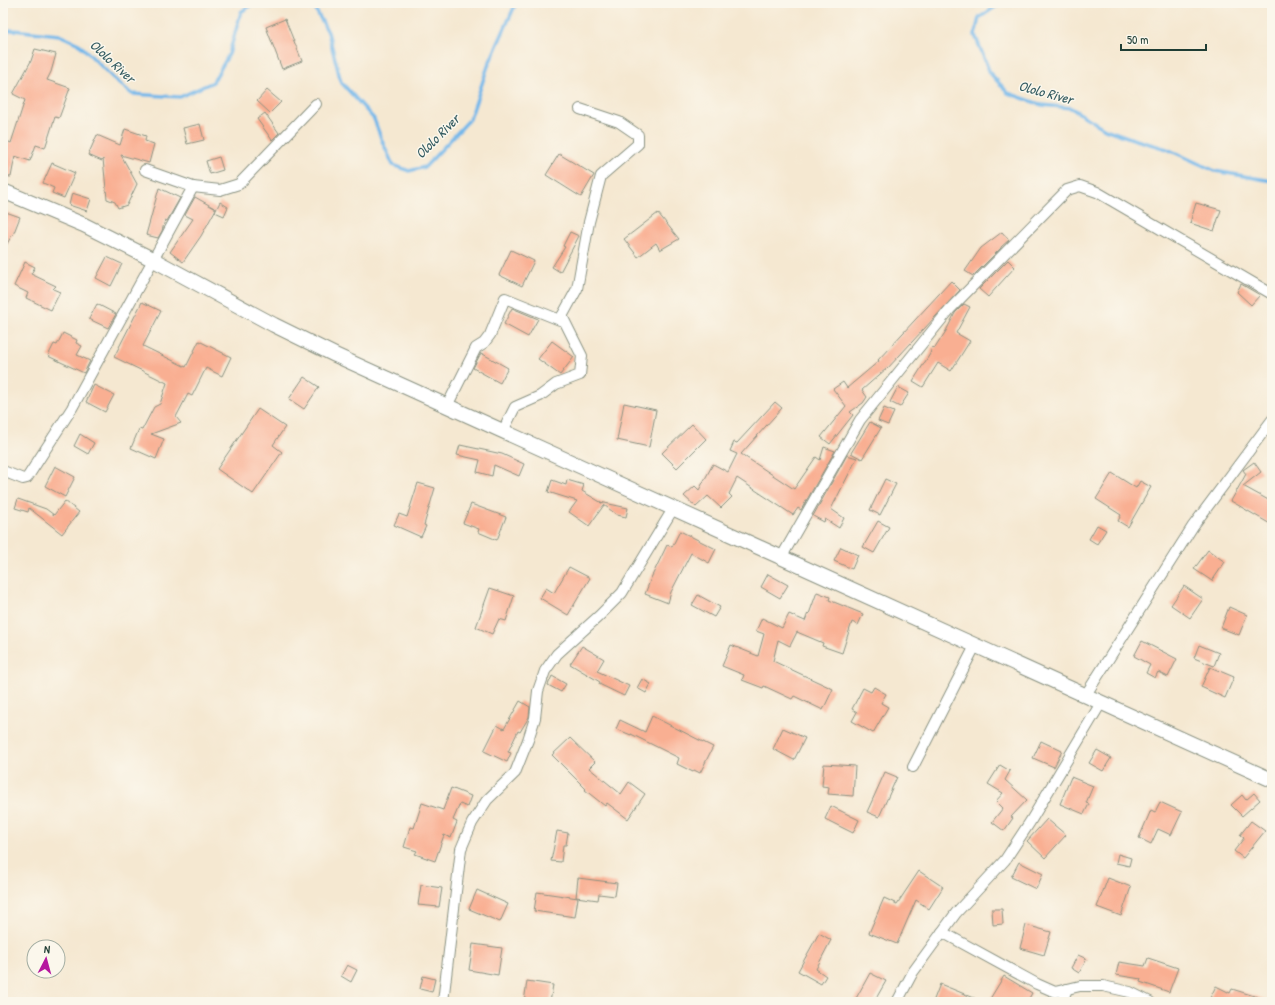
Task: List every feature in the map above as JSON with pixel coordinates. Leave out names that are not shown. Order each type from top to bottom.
[{"type":"main road","points":[[3,191],[84,225],[152,259],[274,325],[328,351],[1272,780]]},
{"type":"street","points":[[145,170],[193,187],[220,190],[239,184],[316,104]]},
{"type":"street","points":[[447,406],[476,348],[484,343],[490,335],[505,298],[560,320],[577,289],[590,222],[601,176],[638,144],[638,135],[619,122],[580,109]]},
{"type":"street","points":[[781,558],[860,420],[950,310],[1066,190],[1080,186],[1097,192],[1272,294]]},
{"type":"street","points":[[3,471],[23,479],[27,478],[72,408],[152,259],[193,187]]},
{"type":"street","points":[[503,431],[515,407],[540,396],[556,384],[580,375],[582,356],[562,316]]},
{"type":"street","points":[[1085,696],[1193,526],[1272,420]]},
{"type":"street","points":[[443,1002],[461,849],[472,823],[486,800],[515,773],[535,718],[538,691],[545,671],[556,654],[599,616],[622,593],[673,509]]},
{"type":"street","points":[[913,767],[975,646]]},
{"type":"street","points":[[896,1002],[913,972],[956,912],[1005,860],[1030,822],[1101,703]]},
{"type":"street","points":[[942,932],[1037,984],[1055,992],[1080,986],[1103,986],[1130,992],[1150,1002]]},
{"type":"street","points":[[1062,1002],[1067,989]]},
{"type":"building","points":[[285,19],[302,61],[282,69],[266,27]]},
{"type":"building","points":[[35,49],[56,54],[47,80],[70,88],[59,118],[55,117],[45,148],[36,145],[30,161],[15,156],[11,177],[3,176],[3,139],[11,143],[25,100],[13,94],[31,61]]},
{"type":"building","points":[[267,90],[281,102],[270,113],[257,101]]},
{"type":"building","points":[[265,113],[279,133],[272,140],[257,119]]},
{"type":"building","points":[[200,124],[204,140],[187,144],[183,128]]},
{"type":"building","points":[[125,129],[146,136],[145,141],[154,144],[149,163],[121,155],[137,184],[127,205],[118,208],[115,202],[107,199],[103,159],[102,161],[88,155],[97,135],[120,145]]},
{"type":"building","points":[[559,154],[594,175],[581,197],[546,175]]},
{"type":"building","points":[[219,157],[223,170],[210,174],[206,161]]},
{"type":"building","points":[[52,163],[75,173],[64,198],[52,193],[54,188],[43,183]]},
{"type":"building","points":[[159,188],[180,198],[167,221],[165,220],[158,238],[146,235]]},
{"type":"building","points":[[72,193],[91,199],[87,211],[69,205]]},
{"type":"building","points":[[195,197],[216,209],[201,236],[183,262],[170,252],[193,219],[185,215]]},
{"type":"building","points":[[220,202],[228,207],[224,216],[215,212]]},
{"type":"building","points":[[1196,203],[1221,210],[1214,231],[1190,223]]},
{"type":"building","points":[[3,211],[20,217],[13,235],[3,251]]},
{"type":"building","points":[[658,213],[679,239],[660,250],[656,243],[638,257],[624,239]]},
{"type":"building","points":[[570,232],[579,236],[560,272],[552,267],[565,247],[563,246]]},
{"type":"building","points":[[1002,232],[1009,240],[973,276],[965,271],[981,248]]},
{"type":"building","points":[[511,250],[534,261],[522,286],[499,275]]},
{"type":"building","points":[[107,257],[122,264],[111,286],[96,278]]},
{"type":"building","points":[[1008,260],[1015,267],[988,297],[979,289]]},
{"type":"building","points":[[25,262],[35,267],[31,274],[56,286],[53,289],[60,292],[51,310],[26,298],[28,293],[14,286]]},
{"type":"building","points":[[951,281],[960,290],[887,369],[862,390],[867,397],[863,403],[850,412],[853,415],[830,444],[821,437],[846,406],[833,389],[843,382],[847,388],[879,361],[878,360]]},
{"type":"building","points":[[1241,284],[1260,295],[1251,305],[1237,292]]},
{"type":"building","points":[[142,302],[161,311],[143,346],[186,367],[199,341],[231,357],[222,376],[206,368],[192,396],[188,394],[176,417],[181,423],[151,434],[164,439],[156,459],[131,448],[139,429],[142,430],[154,407],[160,404],[167,383],[114,357]]},
{"type":"building","points":[[97,304],[116,314],[108,328],[89,319]]},
{"type":"building","points":[[964,304],[970,307],[956,333],[970,341],[951,371],[938,363],[923,387],[913,381],[930,354],[932,347],[935,348],[955,313]]},
{"type":"building","points":[[512,308],[538,319],[528,337],[504,324]]},
{"type":"building","points":[[63,333],[77,340],[76,343],[82,346],[77,355],[90,361],[84,373],[48,356],[54,344],[57,345]]},
{"type":"building","points":[[552,341],[574,357],[560,375],[538,359]]},
{"type":"building","points":[[481,353],[508,368],[500,383],[473,368]]},
{"type":"building","points":[[304,377],[319,387],[304,409],[289,399]]},
{"type":"building","points":[[94,385],[114,395],[105,412],[86,402]]},
{"type":"building","points":[[898,387],[909,393],[900,407],[890,402]]},
{"type":"building","points":[[775,402],[782,408],[741,454],[794,489],[816,457],[820,460],[824,447],[835,451],[801,510],[798,508],[793,515],[737,478],[729,494],[732,497],[721,508],[708,496],[696,507],[684,496],[695,486],[699,490],[713,464],[728,472],[737,454],[730,451],[734,442],[737,443]]},
{"type":"building","points":[[624,403],[656,410],[649,447],[617,440]]},
{"type":"building","points":[[884,408],[894,412],[888,425],[878,421]]},
{"type":"building","points":[[258,409],[285,427],[273,445],[282,452],[253,494],[217,469]]},
{"type":"building","points":[[870,422],[881,428],[862,459],[851,453]]},
{"type":"building","points":[[692,424],[706,439],[677,468],[662,453]]},
{"type":"building","points":[[80,434],[94,443],[88,454],[74,446]]},
{"type":"building","points":[[460,445],[502,454],[524,464],[519,476],[494,465],[492,476],[477,472],[480,460],[457,455]]},
{"type":"building","points":[[847,455],[857,458],[831,509],[844,518],[839,528],[825,519],[824,522],[813,516]]},
{"type":"building","points":[[1254,462],[1261,472],[1243,486],[1272,502],[1272,525],[1231,501],[1246,474],[1243,470]]},
{"type":"building","points":[[55,466],[75,477],[65,497],[45,486]]},
{"type":"building","points":[[1112,473],[1136,488],[1140,481],[1151,487],[1128,527],[1118,521],[1121,515],[1096,499]]},
{"type":"building","points":[[885,479],[896,484],[880,515],[870,510]]},
{"type":"building","points":[[552,480],[566,485],[567,480],[584,485],[582,491],[601,502],[628,508],[626,517],[617,515],[604,505],[589,526],[569,512],[577,501],[548,492]]},
{"type":"building","points":[[418,483],[435,488],[424,525],[426,526],[421,537],[394,525],[399,514],[407,517]]},
{"type":"building","points":[[18,499],[46,509],[54,515],[65,501],[79,512],[62,534],[29,508],[28,512],[15,508]]},
{"type":"building","points":[[471,504],[506,517],[497,540],[478,532],[479,529],[463,523]]},
{"type":"building","points":[[878,521],[889,527],[874,553],[863,547]]},
{"type":"building","points":[[1097,525],[1106,530],[1097,544],[1089,539]]},
{"type":"building","points":[[680,531],[716,549],[709,563],[691,553],[671,592],[668,603],[645,594],[667,545],[672,547]]},
{"type":"building","points":[[841,547],[858,555],[852,569],[834,561]]},
{"type":"building","points":[[1208,550],[1225,562],[1212,581],[1194,569]]},
{"type":"building","points":[[569,567],[590,578],[568,615],[540,598],[546,588],[554,593]]},
{"type":"building","points":[[768,574],[788,585],[780,598],[761,587]]},
{"type":"building","points":[[1184,586],[1203,599],[1190,618],[1171,605]]},
{"type":"building","points":[[490,588],[514,596],[506,621],[499,619],[492,634],[476,627]]},
{"type":"building","points":[[817,592],[830,597],[829,600],[863,614],[858,625],[852,622],[842,653],[822,646],[823,643],[797,632],[790,646],[778,640],[773,661],[833,689],[823,710],[794,696],[792,699],[764,686],[763,688],[742,680],[744,675],[722,666],[731,645],[758,656],[764,634],[756,631],[762,618],[782,628],[789,614],[805,621]]},
{"type":"building","points":[[698,595],[720,607],[714,617],[692,605]]},
{"type":"building","points":[[1229,607],[1247,615],[1239,635],[1221,628]]},
{"type":"building","points":[[1142,641],[1177,659],[1168,677],[1158,672],[1155,678],[1146,673],[1150,665],[1134,656]]},
{"type":"building","points":[[1199,645],[1219,653],[1214,666],[1194,658]]},
{"type":"building","points":[[582,646],[604,659],[597,671],[629,686],[624,696],[599,684],[600,682],[570,664]]},
{"type":"building","points":[[1210,667],[1234,677],[1225,698],[1201,687]]},
{"type":"building","points":[[552,676],[566,684],[561,692],[548,685]]},
{"type":"building","points":[[642,679],[651,684],[646,693],[637,688]]},
{"type":"building","points":[[874,687],[886,694],[881,703],[888,707],[873,733],[852,721],[857,712],[852,709],[863,688],[871,692]]},
{"type":"building","points":[[520,701],[530,707],[529,717],[520,732],[518,731],[508,752],[511,753],[507,762],[484,751],[497,725],[504,729]]},
{"type":"building","points":[[652,716],[713,747],[700,773],[694,770],[693,772],[677,764],[679,758],[631,734],[616,729],[620,720],[645,732]]},
{"type":"building","points":[[783,728],[805,738],[794,760],[773,749]]},
{"type":"building","points":[[570,738],[595,762],[589,768],[621,794],[629,782],[645,794],[628,819],[607,803],[605,806],[585,790],[586,789],[552,755]]},
{"type":"building","points":[[1041,741],[1062,751],[1054,767],[1033,758]]},
{"type":"building","points":[[1097,750],[1111,758],[1103,771],[1089,763]]},
{"type":"building","points":[[824,764],[855,766],[853,796],[828,794],[829,787],[822,786]]},
{"type":"building","points":[[1000,765],[1010,771],[1005,780],[1027,800],[1011,817],[1013,818],[1004,831],[992,822],[1003,808],[996,801],[1003,793],[988,784]]},
{"type":"building","points":[[885,772],[897,777],[879,817],[867,812]]},
{"type":"building","points":[[1071,777],[1093,786],[1086,803],[1089,804],[1084,814],[1060,804]]},
{"type":"building","points":[[451,788],[471,796],[467,807],[460,804],[453,820],[457,822],[451,838],[444,835],[435,861],[415,854],[417,851],[404,847],[410,827],[414,828],[422,803],[443,810]]},
{"type":"building","points":[[1254,793],[1260,800],[1242,816],[1231,805],[1242,795],[1246,800]]},
{"type":"building","points":[[1160,802],[1182,812],[1171,835],[1158,829],[1151,844],[1139,838],[1151,810],[1155,812]]},
{"type":"building","points":[[831,806],[859,820],[853,833],[825,819]]},
{"type":"building","points":[[1047,819],[1066,835],[1045,858],[1027,841]]},
{"type":"building","points":[[1251,821],[1265,831],[1243,858],[1234,851],[1244,838],[1240,835]]},
{"type":"building","points":[[557,831],[568,833],[566,845],[563,845],[561,862],[551,861]]},
{"type":"building","points":[[1118,854],[1131,858],[1129,866],[1116,863]]},
{"type":"building","points":[[1019,862],[1043,874],[1036,889],[1011,877]]},
{"type":"building","points":[[919,871],[943,887],[929,909],[916,900],[897,944],[869,933],[884,898],[897,904]]},
{"type":"building","points":[[578,878],[617,883],[615,896],[599,894],[598,900],[576,897]]},
{"type":"building","points":[[1108,878],[1131,887],[1121,916],[1097,907]]},
{"type":"building","points":[[421,885],[442,888],[439,907],[418,905]]},
{"type":"building","points":[[477,890],[508,904],[500,922],[469,909]]},
{"type":"building","points":[[537,892],[578,898],[575,917],[534,911]]},
{"type":"building","points":[[992,909],[1002,909],[1003,924],[993,925]]},
{"type":"building","points":[[1026,925],[1051,932],[1044,955],[1020,948]]},
{"type":"building","points":[[819,933],[831,940],[816,969],[826,976],[821,984],[798,971]]},
{"type":"building","points":[[473,944],[502,948],[498,975],[469,970]]},
{"type":"building","points":[[1078,955],[1087,959],[1079,973],[1071,968]]},
{"type":"building","points":[[1148,958],[1178,968],[1169,992],[1140,982],[1141,979],[1116,975],[1119,962],[1145,966]]},
{"type":"building","points":[[347,965],[357,970],[351,982],[341,976]]},
{"type":"building","points":[[870,973],[886,981],[874,1002],[854,1002]]},
{"type":"building","points":[[423,976],[435,979],[432,992],[420,989]]},
{"type":"building","points":[[1004,976],[1032,993],[1027,1002],[988,1002]]},
{"type":"building","points":[[527,981],[553,985],[550,1002],[524,1002]]},
{"type":"building","points":[[940,984],[984,1002],[933,1002]]},
{"type":"building","points":[[1216,986],[1230,993],[1232,989],[1267,1000],[1267,1002],[1208,1002]]},
{"type":"waterway","name":"Ololo River","points":[[3,31],[13,30],[59,35],[79,44],[113,78],[132,94],[180,97],[213,82],[229,54],[241,12],[254,3]]},
{"type":"waterway","name":"Ololo River","points":[[301,3],[314,7],[328,32],[341,82],[374,119],[393,165],[409,171],[425,167],[470,119],[488,66],[516,3]]},
{"type":"waterway","name":"Ololo River","points":[[1001,3],[979,18],[975,35],[990,73],[1008,93],[1042,105],[1071,108],[1105,129],[1167,149],[1215,171],[1272,181]]}]
